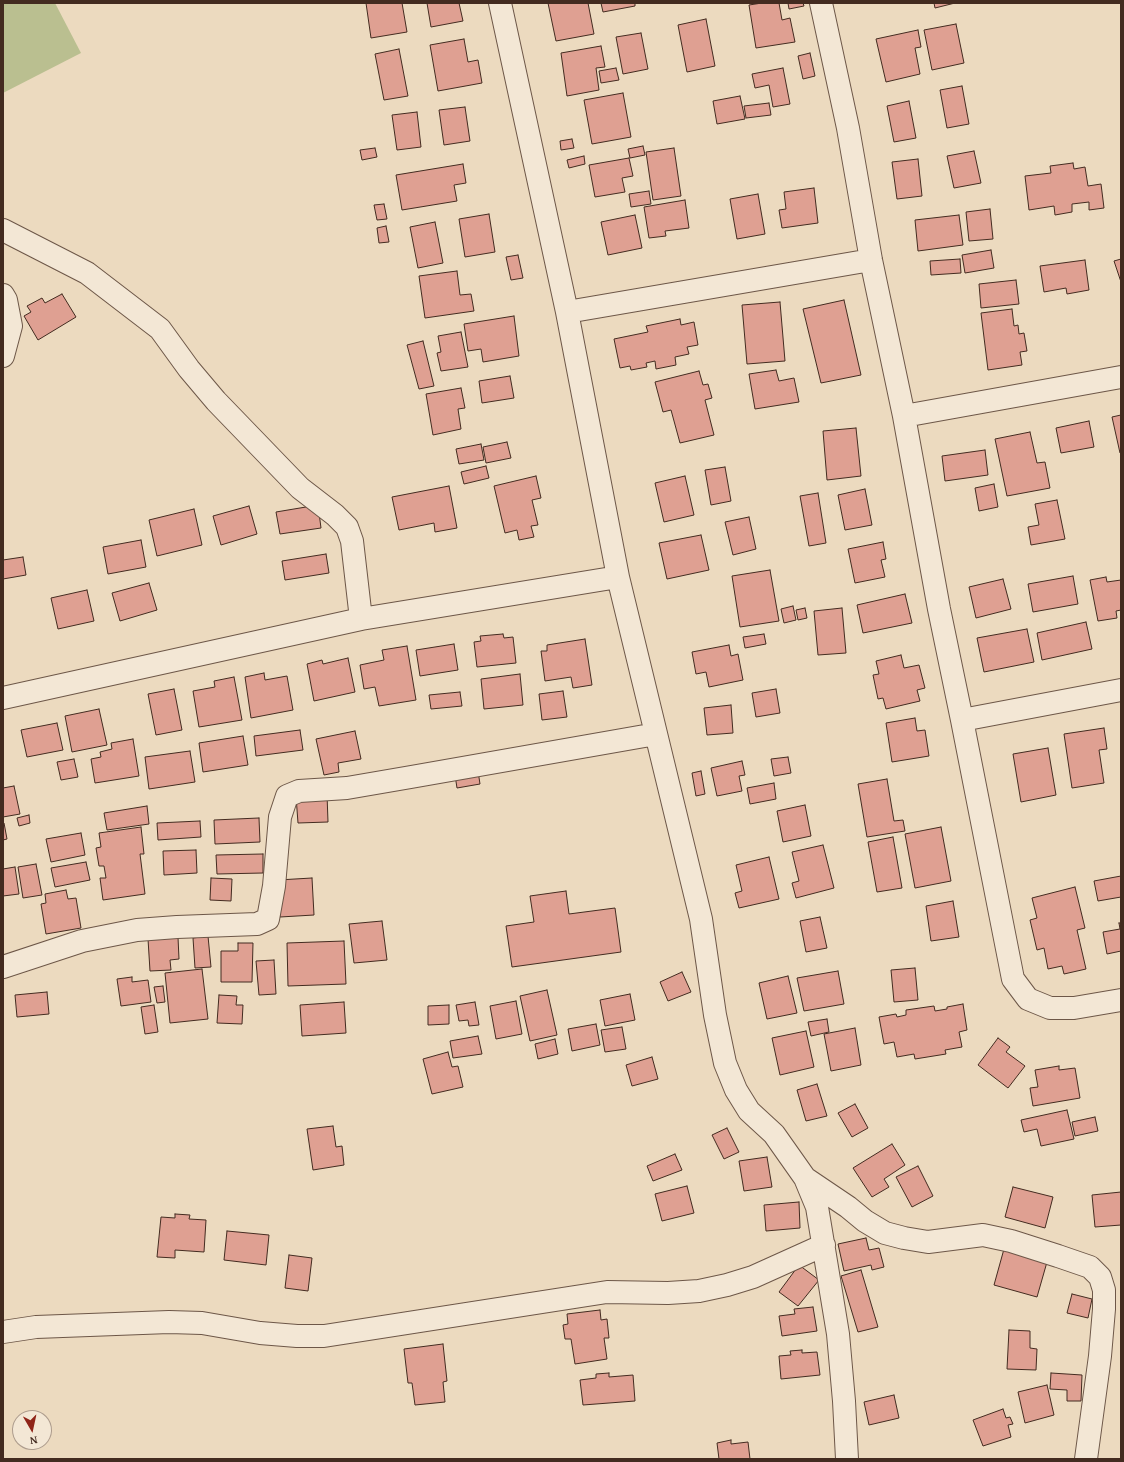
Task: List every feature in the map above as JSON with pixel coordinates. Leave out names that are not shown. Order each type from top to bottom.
[{"type":"street","points":[[500,3],[567,312],[618,577],[701,920],[715,1015],[725,1063],[736,1090],[749,1111],[774,1134],[805,1178],[817,1207],[838,1334],[847,1459]]},
{"type":"street","points":[[821,3],[848,128],[871,260],[904,416],[939,609],[1013,979],[1028,999],[1050,1008],[1074,1008],[1121,1000]]},
{"type":"street","points":[[3,230],[87,273],[160,329],[189,369],[216,401],[300,488],[335,515],[347,527],[352,541],[361,619]]},
{"type":"street","points":[[567,312],[871,260]]},
{"type":"street","points":[[3,295],[6,300],[11,326],[3,356]]},
{"type":"street","points":[[904,416],[1121,377]]},
{"type":"street","points":[[3,698],[361,619],[618,577]]},
{"type":"street","points":[[962,720],[1121,690]]},
{"type":"street","points":[[3,968],[82,941],[129,932],[177,927],[257,924],[268,919],[274,886],[280,817],[287,796],[299,791],[347,788],[411,778],[656,734]]},
{"type":"street","points":[[805,1178],[848,1207],[865,1222],[885,1233],[928,1242],[983,1235],[1011,1241],[1090,1267],[1100,1277],[1104,1290],[1100,1356],[1086,1459]]},
{"type":"street","points":[[3,1332],[36,1327],[168,1322],[202,1324],[297,1336],[324,1336],[607,1292],[668,1293],[699,1291],[728,1285],[753,1277],[824,1245]]},
{"type":"green space","points":[[3,3],[55,3],[81,53],[3,93]]},
{"type":"building","points":[[366,3],[402,3],[407,32],[371,38]]},
{"type":"building","points":[[427,3],[459,3],[463,21],[431,27]]},
{"type":"building","points":[[548,3],[588,3],[594,34],[556,41]]},
{"type":"building","points":[[601,3],[635,3],[635,6],[603,12]]},
{"type":"building","points":[[779,3],[782,20],[790,18],[795,42],[756,48],[749,5]]},
{"type":"building","points":[[788,3],[803,3],[804,6],[789,9]]},
{"type":"building","points":[[934,3],[955,3],[935,8]]},
{"type":"building","points":[[706,19],[715,66],[687,72],[678,25]]},
{"type":"building","points":[[956,24],[964,63],[932,70],[924,30]]},
{"type":"building","points":[[918,30],[921,47],[915,48],[920,74],[886,82],[876,39]]},
{"type":"building","points":[[641,33],[648,69],[623,74],[616,37]]},
{"type":"building","points":[[464,39],[468,62],[478,60],[482,83],[438,91],[430,45]]},
{"type":"building","points":[[601,46],[605,67],[596,68],[599,90],[567,96],[561,53]]},
{"type":"building","points":[[399,49],[408,96],[384,100],[375,54]]},
{"type":"building","points":[[810,53],[815,76],[803,79],[798,56]]},
{"type":"building","points":[[616,68],[619,80],[601,83],[599,71]]},
{"type":"building","points":[[783,68],[790,104],[773,107],[769,85],[755,88],[752,74]]},
{"type":"building","points":[[962,86],[969,124],[947,128],[940,90]]},
{"type":"building","points":[[623,93],[631,137],[592,144],[584,100]]},
{"type":"building","points":[[740,96],[745,119],[717,124],[713,101]]},
{"type":"building","points":[[909,101],[916,138],[894,142],[887,106]]},
{"type":"building","points":[[769,103],[771,115],[746,118],[744,106]]},
{"type":"building","points":[[465,107],[470,141],[444,145],[439,110]]},
{"type":"building","points":[[417,112],[421,147],[397,150],[392,115]]},
{"type":"building","points":[[572,139],[574,148],[561,150],[560,141]]},
{"type":"building","points":[[643,146],[645,155],[630,158],[628,149]]},
{"type":"building","points":[[375,148],[377,157],[362,160],[360,150]]},
{"type":"building","points":[[674,148],[681,196],[653,200],[646,152]]},
{"type":"building","points":[[974,151],[981,183],[954,188],[947,156]]},
{"type":"building","points":[[584,156],[585,164],[569,168],[567,160]]},
{"type":"building","points":[[629,158],[633,176],[622,178],[625,192],[595,197],[589,165]]},
{"type":"building","points":[[918,159],[922,196],[897,199],[892,162]]},
{"type":"building","points":[[1073,163],[1074,169],[1085,167],[1088,186],[1101,184],[1104,208],[1089,210],[1089,202],[1072,204],[1072,212],[1055,215],[1054,206],[1029,210],[1025,176],[1051,173],[1050,166]]},
{"type":"building","points":[[463,164],[466,183],[454,185],[457,201],[402,210],[396,175]]},
{"type":"building","points":[[814,188],[818,223],[782,228],[779,210],[786,209],[784,192]]},
{"type":"building","points":[[649,191],[651,204],[631,207],[629,194]]},
{"type":"building","points":[[758,194],[765,234],[737,239],[730,199]]},
{"type":"building","points":[[685,200],[689,228],[665,231],[666,236],[649,238],[644,207]]},
{"type":"building","points":[[384,204],[387,219],[377,220],[374,205]]},
{"type":"building","points":[[990,209],[993,239],[969,241],[966,212]]},
{"type":"building","points":[[489,214],[495,252],[465,257],[459,219]]},
{"type":"building","points":[[635,215],[642,248],[608,255],[601,222]]},
{"type":"building","points":[[959,215],[963,245],[918,251],[915,220]]},
{"type":"building","points":[[435,222],[443,263],[418,268],[410,227]]},
{"type":"building","points":[[386,226],[389,242],[379,243],[377,228]]},
{"type":"building","points":[[991,250],[994,268],[965,273],[962,255]]},
{"type":"building","points":[[518,255],[523,278],[511,280],[506,257]]},
{"type":"building","points":[[960,259],[961,273],[931,275],[930,261]]},
{"type":"building","points":[[1121,259],[1121,282],[1114,261]]},
{"type":"building","points":[[1085,260],[1089,290],[1067,294],[1066,288],[1044,292],[1040,266]]},
{"type":"building","points":[[457,271],[460,295],[471,294],[474,311],[425,318],[419,276]]},
{"type":"building","points":[[1016,280],[1019,304],[981,308],[979,284]]},
{"type":"building","points":[[62,294],[76,317],[38,340],[24,316],[31,312],[27,306],[42,298],[45,303]]},
{"type":"building","points":[[844,300],[861,375],[821,383],[803,309]]},
{"type":"building","points":[[780,302],[785,361],[747,364],[742,305]]},
{"type":"building","points":[[1012,309],[1014,326],[1018,325],[1019,334],[1024,333],[1027,351],[1020,352],[1022,365],[988,370],[981,313]]},
{"type":"building","points":[[514,316],[519,356],[483,362],[481,349],[468,351],[464,324]]},
{"type":"building","points":[[680,319],[681,325],[694,322],[698,345],[687,347],[689,354],[675,357],[676,365],[656,369],[655,361],[646,363],[647,367],[631,370],[630,366],[620,368],[614,339],[648,332],[646,326]]},
{"type":"building","points":[[461,332],[468,367],[441,371],[437,353],[441,352],[438,336]]},
{"type":"building","points":[[423,341],[434,386],[419,389],[407,345]]},
{"type":"building","points":[[776,370],[779,381],[794,378],[799,402],[755,409],[749,374]]},
{"type":"building","points":[[699,371],[703,385],[708,384],[712,398],[705,400],[714,435],[680,443],[671,410],[663,412],[655,382]]},
{"type":"building","points":[[510,376],[514,398],[482,403],[479,381]]},
{"type":"building","points":[[461,388],[465,408],[458,409],[461,429],[433,435],[426,394]]},
{"type":"building","points":[[1121,415],[1121,452],[1120,453],[1112,417]]},
{"type":"building","points":[[1089,421],[1094,447],[1061,453],[1056,428]]},
{"type":"building","points":[[856,428],[861,476],[827,480],[823,431]]},
{"type":"building","points":[[1030,432],[1037,463],[1045,462],[1050,488],[1007,496],[995,439]]},
{"type":"building","points":[[507,442],[511,458],[486,463],[483,447]]},
{"type":"building","points":[[481,444],[484,460],[459,464],[456,449]]},
{"type":"building","points":[[985,450],[988,475],[945,481],[942,456]]},
{"type":"building","points":[[486,466],[489,478],[464,484],[461,472]]},
{"type":"building","points":[[725,467],[731,501],[711,505],[705,470]]},
{"type":"building","points":[[536,476],[541,498],[532,500],[538,525],[531,526],[534,537],[519,540],[517,530],[505,533],[494,486]]},
{"type":"building","points":[[685,476],[694,515],[664,522],[655,483]]},
{"type":"building","points":[[994,484],[998,507],[979,511],[975,488]]},
{"type":"building","points":[[449,486],[457,528],[435,532],[434,523],[399,530],[392,497]]},
{"type":"building","points":[[865,489],[872,525],[845,530],[838,495]]},
{"type":"building","points":[[818,493],[826,543],[809,546],[800,496]]},
{"type":"building","points":[[1057,500],[1065,539],[1031,545],[1028,527],[1039,525],[1035,504]]},
{"type":"building","points":[[318,505],[321,528],[280,534],[276,512]]},
{"type":"building","points":[[249,506],[257,534],[221,545],[213,516]]},
{"type":"building","points":[[194,509],[202,545],[157,556],[149,520]]},
{"type":"building","points":[[749,517],[756,549],[733,555],[725,522]]},
{"type":"building","points":[[701,535],[709,570],[667,579],[659,543]]},
{"type":"building","points":[[141,540],[146,567],[108,574],[103,547]]},
{"type":"building","points":[[883,542],[886,559],[881,560],[885,577],[855,583],[848,549]]},
{"type":"building","points":[[326,554],[329,573],[285,580],[282,561]]},
{"type":"building","points":[[23,557],[26,575],[3,579],[3,560]]},
{"type":"building","points":[[770,570],[779,621],[740,627],[732,576]]},
{"type":"building","points":[[1073,576],[1078,604],[1033,612],[1028,584]]},
{"type":"building","points":[[1106,577],[1107,582],[1121,580],[1121,610],[1116,611],[1117,618],[1098,621],[1090,580]]},
{"type":"building","points":[[1003,579],[1011,609],[976,618],[969,587]]},
{"type":"building","points":[[149,583],[157,610],[120,621],[112,593]]},
{"type":"building","points":[[87,590],[94,621],[58,629],[51,598]]},
{"type":"building","points":[[905,594],[912,623],[863,633],[857,605]]},
{"type":"building","points":[[793,606],[796,620],[784,623],[781,609]]},
{"type":"building","points":[[805,608],[807,618],[798,620],[796,610]]},
{"type":"building","points":[[842,608],[846,653],[818,655],[814,611]]},
{"type":"building","points":[[1086,622],[1092,649],[1042,660],[1037,633]]},
{"type":"building","points":[[1027,629],[1034,662],[984,672],[977,638]]},
{"type":"building","points":[[503,634],[504,638],[513,637],[516,663],[477,667],[474,642],[481,641],[480,636]]},
{"type":"building","points":[[764,634],[766,644],[745,648],[743,637]]},
{"type":"building","points":[[585,639],[592,685],[573,688],[571,677],[545,681],[541,651],[547,651],[547,645]]},
{"type":"building","points":[[454,644],[458,670],[420,676],[416,650]]},
{"type":"building","points":[[729,645],[731,656],[738,654],[743,680],[709,687],[706,672],[696,674],[692,652]]},
{"type":"building","points":[[407,646],[416,700],[379,706],[375,687],[364,689],[360,665],[384,660],[382,650]]},
{"type":"building","points":[[901,655],[904,668],[919,665],[925,688],[917,690],[920,701],[886,709],[883,698],[878,699],[873,675],[879,674],[876,661]]},
{"type":"building","points":[[348,658],[355,692],[314,701],[307,664],[322,660],[323,664]]},
{"type":"building","points":[[264,673],[265,680],[287,676],[293,710],[251,718],[245,677]]},
{"type":"building","points":[[520,674],[523,705],[484,709],[481,679]]},
{"type":"building","points":[[234,677],[242,720],[199,727],[193,691],[215,687],[214,681]]},
{"type":"building","points":[[174,689],[182,730],[156,735],[148,694]]},
{"type":"building","points":[[776,689],[780,713],[756,717],[752,693]]},
{"type":"building","points":[[563,691],[567,717],[542,720],[539,694]]},
{"type":"building","points":[[460,692],[462,706],[431,709],[429,695]]},
{"type":"building","points":[[731,705],[733,733],[707,735],[704,708]]},
{"type":"building","points":[[99,709],[107,745],[72,752],[65,716]]},
{"type":"building","points":[[915,718],[917,731],[925,730],[929,756],[892,762],[886,723]]},
{"type":"building","points":[[57,723],[63,750],[27,757],[21,730]]},
{"type":"building","points":[[1104,728],[1107,749],[1099,750],[1104,783],[1072,788],[1064,734]]},
{"type":"building","points":[[300,730],[303,750],[256,756],[254,736]]},
{"type":"building","points":[[355,731],[361,759],[338,763],[339,772],[324,775],[316,739]]},
{"type":"building","points":[[243,736],[248,765],[203,772],[199,743]]},
{"type":"building","points":[[133,739],[139,776],[95,783],[91,759],[101,757],[100,752],[112,749],[111,743]]},
{"type":"building","points":[[1048,748],[1056,795],[1021,802],[1013,754]]},
{"type":"building","points":[[190,751],[195,782],[149,789],[145,757]]},
{"type":"building","points":[[788,757],[791,773],[774,776],[771,759]]},
{"type":"building","points":[[74,759],[78,777],[61,780],[57,762]]},
{"type":"building","points":[[742,761],[745,775],[739,776],[742,791],[717,796],[711,768]]},
{"type":"building","points":[[478,771],[480,784],[457,788],[455,775]]},
{"type":"building","points":[[701,771],[705,794],[696,796],[692,773]]},
{"type":"building","points":[[887,779],[894,821],[903,820],[905,831],[867,837],[858,784]]},
{"type":"building","points":[[774,783],[776,799],[750,804],[747,788]]},
{"type":"building","points":[[14,786],[20,814],[3,817],[3,788]]},
{"type":"building","points":[[327,794],[328,822],[298,823],[296,796]]},
{"type":"building","points":[[805,805],[811,836],[783,842],[777,811]]},
{"type":"building","points":[[147,806],[149,824],[107,830],[104,813]]},
{"type":"building","points":[[29,815],[30,823],[19,826],[17,818]]},
{"type":"building","points":[[259,818],[260,842],[215,844],[214,820]]},
{"type":"building","points":[[200,821],[201,837],[158,840],[157,823]]},
{"type":"building","points":[[3,823],[7,839],[3,840]]},
{"type":"building","points":[[141,827],[144,854],[140,854],[145,894],[103,900],[100,878],[106,878],[104,866],[99,866],[96,848],[101,847],[99,833]]},
{"type":"building","points":[[941,827],[951,881],[915,888],[905,834]]},
{"type":"building","points":[[81,833],[85,855],[51,862],[46,839]]},
{"type":"building","points":[[893,837],[902,888],[877,892],[868,842]]},
{"type":"building","points":[[823,845],[834,888],[796,898],[792,883],[799,881],[792,852]]},
{"type":"building","points":[[196,850],[197,873],[164,875],[163,851]]},
{"type":"building","points":[[263,854],[263,873],[217,874],[216,855]]},
{"type":"building","points":[[769,857],[779,899],[739,908],[735,893],[742,891],[736,865]]},
{"type":"building","points":[[86,862],[90,880],[55,887],[51,868]]},
{"type":"building","points":[[36,864],[42,895],[23,898],[18,867]]},
{"type":"building","points":[[15,867],[19,894],[3,896],[3,869]]},
{"type":"building","points":[[1121,876],[1121,897],[1098,901],[1094,881]]},
{"type":"building","points":[[211,878],[232,879],[231,901],[210,900]]},
{"type":"building","points":[[312,878],[314,915],[280,917],[278,880]]},
{"type":"building","points":[[1075,887],[1085,928],[1077,930],[1086,969],[1064,974],[1062,966],[1048,969],[1044,948],[1037,950],[1030,920],[1037,918],[1032,898]]},
{"type":"building","points":[[66,890],[68,899],[76,898],[81,928],[46,934],[41,904],[46,903],[45,894]]},
{"type":"building","points":[[566,891],[569,914],[615,908],[621,952],[512,967],[506,926],[534,922],[530,896]]},
{"type":"building","points":[[953,901],[959,937],[931,941],[926,906]]},
{"type":"building","points":[[820,917],[827,948],[806,952],[800,921]]},
{"type":"building","points":[[382,921],[387,960],[354,963],[349,924]]},
{"type":"building","points":[[1119,923],[1121,923],[1121,951],[1107,954],[1103,932],[1120,929]]},
{"type":"building","points":[[208,936],[211,967],[195,968],[193,938]]},
{"type":"building","points":[[178,937],[179,959],[170,960],[171,970],[150,971],[148,939]]},
{"type":"building","points":[[344,941],[346,984],[288,986],[287,943]]},
{"type":"building","points":[[238,943],[253,943],[252,982],[221,982],[221,951],[238,951]]},
{"type":"building","points":[[274,960],[276,994],[259,995],[256,961]]},
{"type":"building","points":[[915,968],[918,1000],[894,1002],[891,970]]},
{"type":"building","points":[[202,969],[208,1019],[170,1023],[165,973]]},
{"type":"building","points":[[838,971],[844,1004],[804,1011],[797,978]]},
{"type":"building","points":[[682,972],[691,992],[668,1001],[660,982]]},
{"type":"building","points":[[788,976],[797,1013],[767,1019],[759,983]]},
{"type":"building","points":[[132,977],[132,982],[148,980],[151,1002],[121,1006],[117,979]]},
{"type":"building","points":[[163,986],[165,1002],[157,1003],[154,987]]},
{"type":"building","points":[[547,990],[557,1035],[530,1041],[520,996]]},
{"type":"building","points":[[47,992],[49,1014],[17,1017],[15,995]]},
{"type":"building","points":[[630,994],[635,1020],[605,1026],[600,1000]]},
{"type":"building","points":[[219,995],[237,996],[236,1005],[243,1005],[242,1024],[217,1023]]},
{"type":"building","points":[[516,1001],[522,1034],[496,1039],[490,1006]]},
{"type":"building","points":[[344,1002],[346,1033],[302,1036],[300,1005]]},
{"type":"building","points":[[475,1002],[479,1025],[469,1026],[468,1020],[459,1021],[456,1005]]},
{"type":"building","points":[[963,1004],[967,1030],[959,1032],[962,1047],[945,1050],[946,1054],[915,1059],[914,1054],[897,1057],[894,1042],[884,1044],[879,1017],[896,1014],[897,1017],[906,1015],[906,1010],[934,1006],[935,1011]]},
{"type":"building","points":[[154,1005],[158,1032],[145,1034],[141,1007]]},
{"type":"building","points":[[449,1005],[449,1024],[428,1025],[428,1006]]},
{"type":"building","points":[[827,1019],[829,1032],[811,1036],[808,1022]]},
{"type":"building","points":[[596,1024],[600,1045],[572,1051],[568,1029]]},
{"type":"building","points":[[622,1027],[626,1049],[605,1052],[601,1030]]},
{"type":"building","points":[[855,1028],[861,1065],[831,1071],[824,1034]]},
{"type":"building","points":[[806,1031],[814,1067],[780,1075],[772,1038]]},
{"type":"building","points":[[478,1036],[482,1054],[453,1058],[450,1041]]},
{"type":"building","points":[[998,1038],[1010,1047],[1006,1052],[1025,1066],[1008,1088],[978,1065]]},
{"type":"building","points":[[555,1039],[558,1054],[538,1059],[535,1044]]},
{"type":"building","points":[[448,1052],[452,1067],[458,1066],[463,1087],[432,1094],[423,1059]]},
{"type":"building","points":[[652,1057],[658,1079],[632,1086],[626,1065]]},
{"type":"building","points":[[1059,1066],[1059,1070],[1075,1068],[1080,1098],[1033,1106],[1030,1088],[1038,1087],[1035,1070]]},
{"type":"building","points":[[817,1084],[827,1116],[806,1121],[797,1090]]},
{"type":"building","points":[[855,1104],[868,1128],[852,1137],[838,1113]]},
{"type":"building","points":[[1067,1110],[1074,1139],[1041,1146],[1037,1129],[1024,1132],[1021,1120]]},
{"type":"building","points":[[1095,1117],[1098,1131],[1075,1136],[1072,1122]]},
{"type":"building","points":[[333,1126],[336,1147],[342,1146],[344,1165],[313,1170],[307,1129]]},
{"type":"building","points":[[727,1128],[739,1152],[724,1159],[712,1135]]},
{"type":"building","points":[[892,1144],[905,1165],[884,1179],[889,1187],[872,1197],[853,1168]]},
{"type":"building","points":[[675,1154],[682,1170],[653,1181],[647,1166]]},
{"type":"building","points":[[767,1157],[772,1187],[744,1191],[739,1161]]},
{"type":"building","points":[[918,1166],[933,1196],[912,1207],[896,1177]]},
{"type":"building","points":[[687,1186],[694,1213],[662,1221],[655,1194]]},
{"type":"building","points":[[1013,1187],[1053,1197],[1045,1228],[1005,1217]]},
{"type":"building","points":[[1121,1192],[1121,1225],[1095,1227],[1092,1195]]},
{"type":"building","points":[[799,1202],[800,1228],[766,1231],[764,1205]]},
{"type":"building","points":[[175,1214],[190,1215],[189,1219],[206,1220],[204,1252],[175,1250],[175,1258],[157,1257],[161,1217],[175,1218]]},
{"type":"building","points":[[227,1231],[269,1235],[266,1265],[224,1260]]},
{"type":"building","points":[[866,1238],[869,1250],[879,1248],[884,1267],[872,1270],[871,1265],[844,1271],[838,1244]]},
{"type":"building","points":[[1004,1249],[1047,1262],[1037,1297],[994,1285]]},
{"type":"building","points":[[289,1255],[312,1258],[308,1291],[285,1288]]},
{"type":"building","points":[[799,1265],[819,1280],[798,1306],[779,1292]]},
{"type":"building","points":[[861,1270],[878,1327],[858,1332],[841,1276]]},
{"type":"building","points":[[1072,1294],[1092,1299],[1088,1318],[1067,1313]]},
{"type":"building","points":[[813,1307],[817,1331],[782,1336],[779,1316],[795,1314],[794,1309]]},
{"type":"building","points":[[600,1310],[601,1320],[607,1319],[609,1338],[604,1338],[607,1359],[575,1364],[571,1339],[565,1339],[563,1325],[568,1324],[567,1314]]},
{"type":"building","points":[[1009,1330],[1030,1331],[1030,1348],[1037,1349],[1036,1370],[1007,1369]]},
{"type":"building","points":[[443,1344],[447,1381],[443,1382],[445,1402],[415,1405],[412,1383],[408,1383],[404,1349]]},
{"type":"building","points":[[802,1350],[802,1353],[817,1352],[820,1375],[781,1379],[779,1356],[791,1355],[790,1351]]},
{"type":"building","points":[[609,1373],[609,1377],[633,1375],[635,1401],[583,1405],[580,1380],[596,1378],[596,1374]]},
{"type":"building","points":[[1051,1373],[1082,1375],[1081,1401],[1067,1401],[1067,1390],[1050,1389]]},
{"type":"building","points":[[1047,1385],[1054,1415],[1025,1423],[1018,1392]]},
{"type":"building","points":[[894,1395],[899,1418],[869,1425],[864,1402]]},
{"type":"building","points":[[1003,1409],[1006,1418],[1010,1417],[1013,1424],[1008,1425],[1011,1437],[983,1446],[973,1420]]},
{"type":"building","points":[[731,1440],[731,1444],[748,1442],[750,1459],[719,1459],[717,1443]]}]
